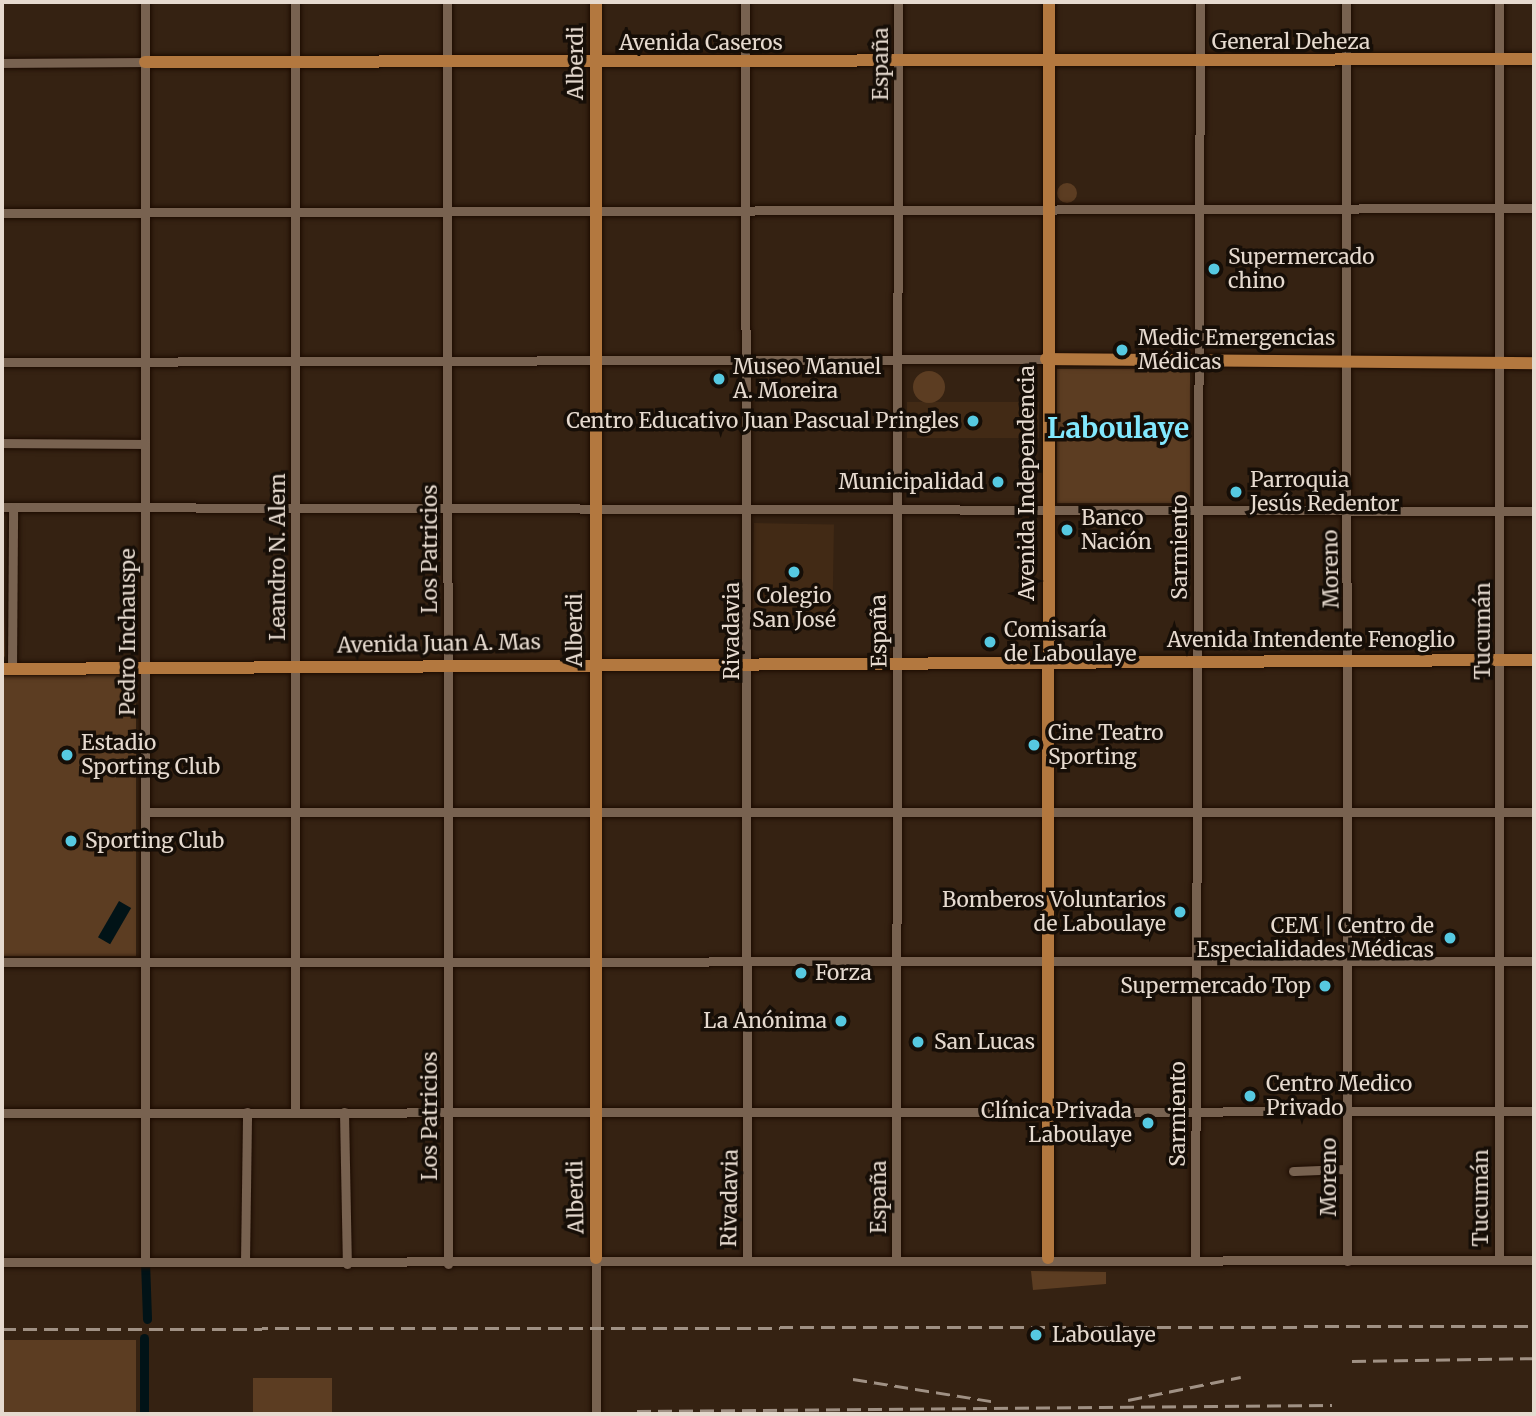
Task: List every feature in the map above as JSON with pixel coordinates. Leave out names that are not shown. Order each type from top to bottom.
[{"type":"main road","name":"Alberdi","points":[[596,2],[593,808],[596,1258]]},
{"type":"main road","name":"Avenida Independencia","points":[[1048,1258],[1046,359],[1050,209],[1049,2]]},
{"type":"main road","name":"General Deheza","points":[[1048,62],[1534,59]]},
{"type":"main road","name":"Avenida Caseros","points":[[145,62],[1048,62]]},
{"type":"main road","points":[[1046,359],[1534,363]]},
{"type":"main road","name":"Avenida Intendente Fenoglio","points":[[1046,661],[1534,660]]},
{"type":"main road","name":"Avenida Juan A. Mas","points":[[7,668],[594,661],[1046,661]]},
{"type":"street","name":"Pedro Inchauspe","points":[[145,2],[145,1261]]},
{"type":"street","name":"Leandro N. Alem","points":[[295,2],[295,1112]]},
{"type":"street","name":"Los Patricios","points":[[447,2],[448,1264]]},
{"type":"street","name":"Rivadavia","points":[[745,2],[750,808],[747,1260]]},
{"type":"street","name":"España","points":[[896,1259],[898,661],[895,512],[899,210],[898,2]]},
{"type":"street","name":"Sarmiento","points":[[1195,1260],[1200,2]]},
{"type":"street","name":"Moreno","points":[[1346,2],[1349,660],[1346,812],[1347,1261]]},
{"type":"street","name":"Tucumán","points":[[1499,2],[1499,1260]]},
{"type":"street","points":[[2,63],[145,62]]},
{"type":"street","points":[[2,213],[1534,208]]},
{"type":"street","points":[[2,362],[1046,359]]},
{"type":"street","points":[[2,443],[145,444]]},
{"type":"street","points":[[2,507],[447,512],[1534,511]]},
{"type":"street","points":[[7,668],[13,507]]},
{"type":"street","points":[[145,812],[750,808],[1534,812]]},
{"type":"street","points":[[2,962],[593,962],[749,959],[1195,963],[1534,961]]},
{"type":"street","points":[[2,1113],[594,1109],[1046,1114],[1534,1111]]},
{"type":"street","points":[[245,1262],[247,1112]]},
{"type":"street","points":[[344,1112],[347,1264]]},
{"type":"street","points":[[1293,1171],[1347,1170]]},
{"type":"street","points":[[596,1258],[596,1414]]},
{"type":"street","points":[[2,1262],[448,1264],[596,1258],[1534,1260]]},
{"type":"shaded area","points":[[1067,183],[1074,186],[1077,193],[1074,200],[1067,203],[1060,200],[1057,193],[1060,186]]},
{"type":"shaded area","points":[[1057,369],[1190,369],[1190,503],[1057,503]]},
{"type":"shaded area","points":[[929,371],[941,375],[945,387],[941,399],[929,403],[917,399],[913,387],[917,375]]},
{"type":"shaded area","name":"Centro Educativo Juan Pascual Pringles","points":[[907,402],[1039,402],[1039,438],[907,438]]},
{"type":"shaded area","points":[[2,519],[5,656],[2,661]]},
{"type":"shaded area","name":"Colegio San José","points":[[754,523],[834,524],[832,620],[752,619]]},
{"type":"shaded area","name":"Sporting Club","points":[[2,672],[136,672],[136,956],[2,956]]},
{"type":"shaded area","points":[[119,901],[131,908],[110,944],[98,937]]},
{"type":"shaded area","name":"CEM | Centro de Especialidades Médicas","points":[[1446,929],[1454,929],[1459,938],[1457,945],[1446,947],[1441,942],[1441,934]]},
{"type":"shaded area","points":[[1031,1271],[1106,1272],[1106,1284],[1033,1290]]},
{"type":"shaded area","points":[[2,1340],[136,1340],[136,1414],[2,1414]]},
{"type":"shaded area","points":[[253,1378],[332,1378],[332,1414],[253,1414]]},
{"type":"waterway","points":[[145,1261],[147,1319]]},
{"type":"waterway","points":[[144,1338],[144,1414]]},
{"type":"railway","points":[[2,1329],[1534,1326]]},
{"type":"railway","points":[[1352,1361],[1534,1358]]},
{"type":"railway","points":[[1128,1400],[1241,1377]]},
{"type":"railway","points":[[853,1379],[991,1401]]},
{"type":"railway","points":[[637,1411],[1332,1405]]},
{"type":"place","name":"Supermercado chino","points":[[1214,269]]},
{"type":"place","name":"Medic Emergencias Médicas","points":[[1122,350]]},
{"type":"place","name":"Museo Manuel A. Moreira","points":[[719,379]]},
{"type":"place","name":"Centro Educativo Juan Pascual Pringles","points":[[973,421]]},
{"type":"place","name":"Municipalidad","points":[[998,482]]},
{"type":"place","name":"Parroquia Jesús Redentor","points":[[1236,492]]},
{"type":"place","name":"Banco Nación","points":[[1067,530]]},
{"type":"place","name":"Colegio San José","points":[[794,572]]},
{"type":"place","name":"Comisaría de Laboulaye","points":[[990,642]]},
{"type":"place","name":"Cine Teatro Sporting","points":[[1034,745]]},
{"type":"place","name":"Estadio Sporting Club","points":[[67,755]]},
{"type":"place","name":"Sporting Club","points":[[71,841]]},
{"type":"place","name":"Bomberos Voluntarios de Laboulaye","points":[[1180,912]]},
{"type":"place","name":"CEM | Centro de Especialidades Médicas","points":[[1450,938]]},
{"type":"place","name":"Forza","points":[[801,973]]},
{"type":"place","name":"Supermercado Top","points":[[1325,986]]},
{"type":"place","name":"La Anónima","points":[[841,1021]]},
{"type":"place","name":"San Lucas","points":[[918,1042]]},
{"type":"place","name":"Centro Medico Privado","points":[[1250,1096]]},
{"type":"place","name":"Clínica Privada Laboulaye","points":[[1148,1123]]},
{"type":"place","name":"Laboulaye","points":[[1036,1335]]},
{"type":"district","name":"Laboulaye","points":[[1118,428]]}]
